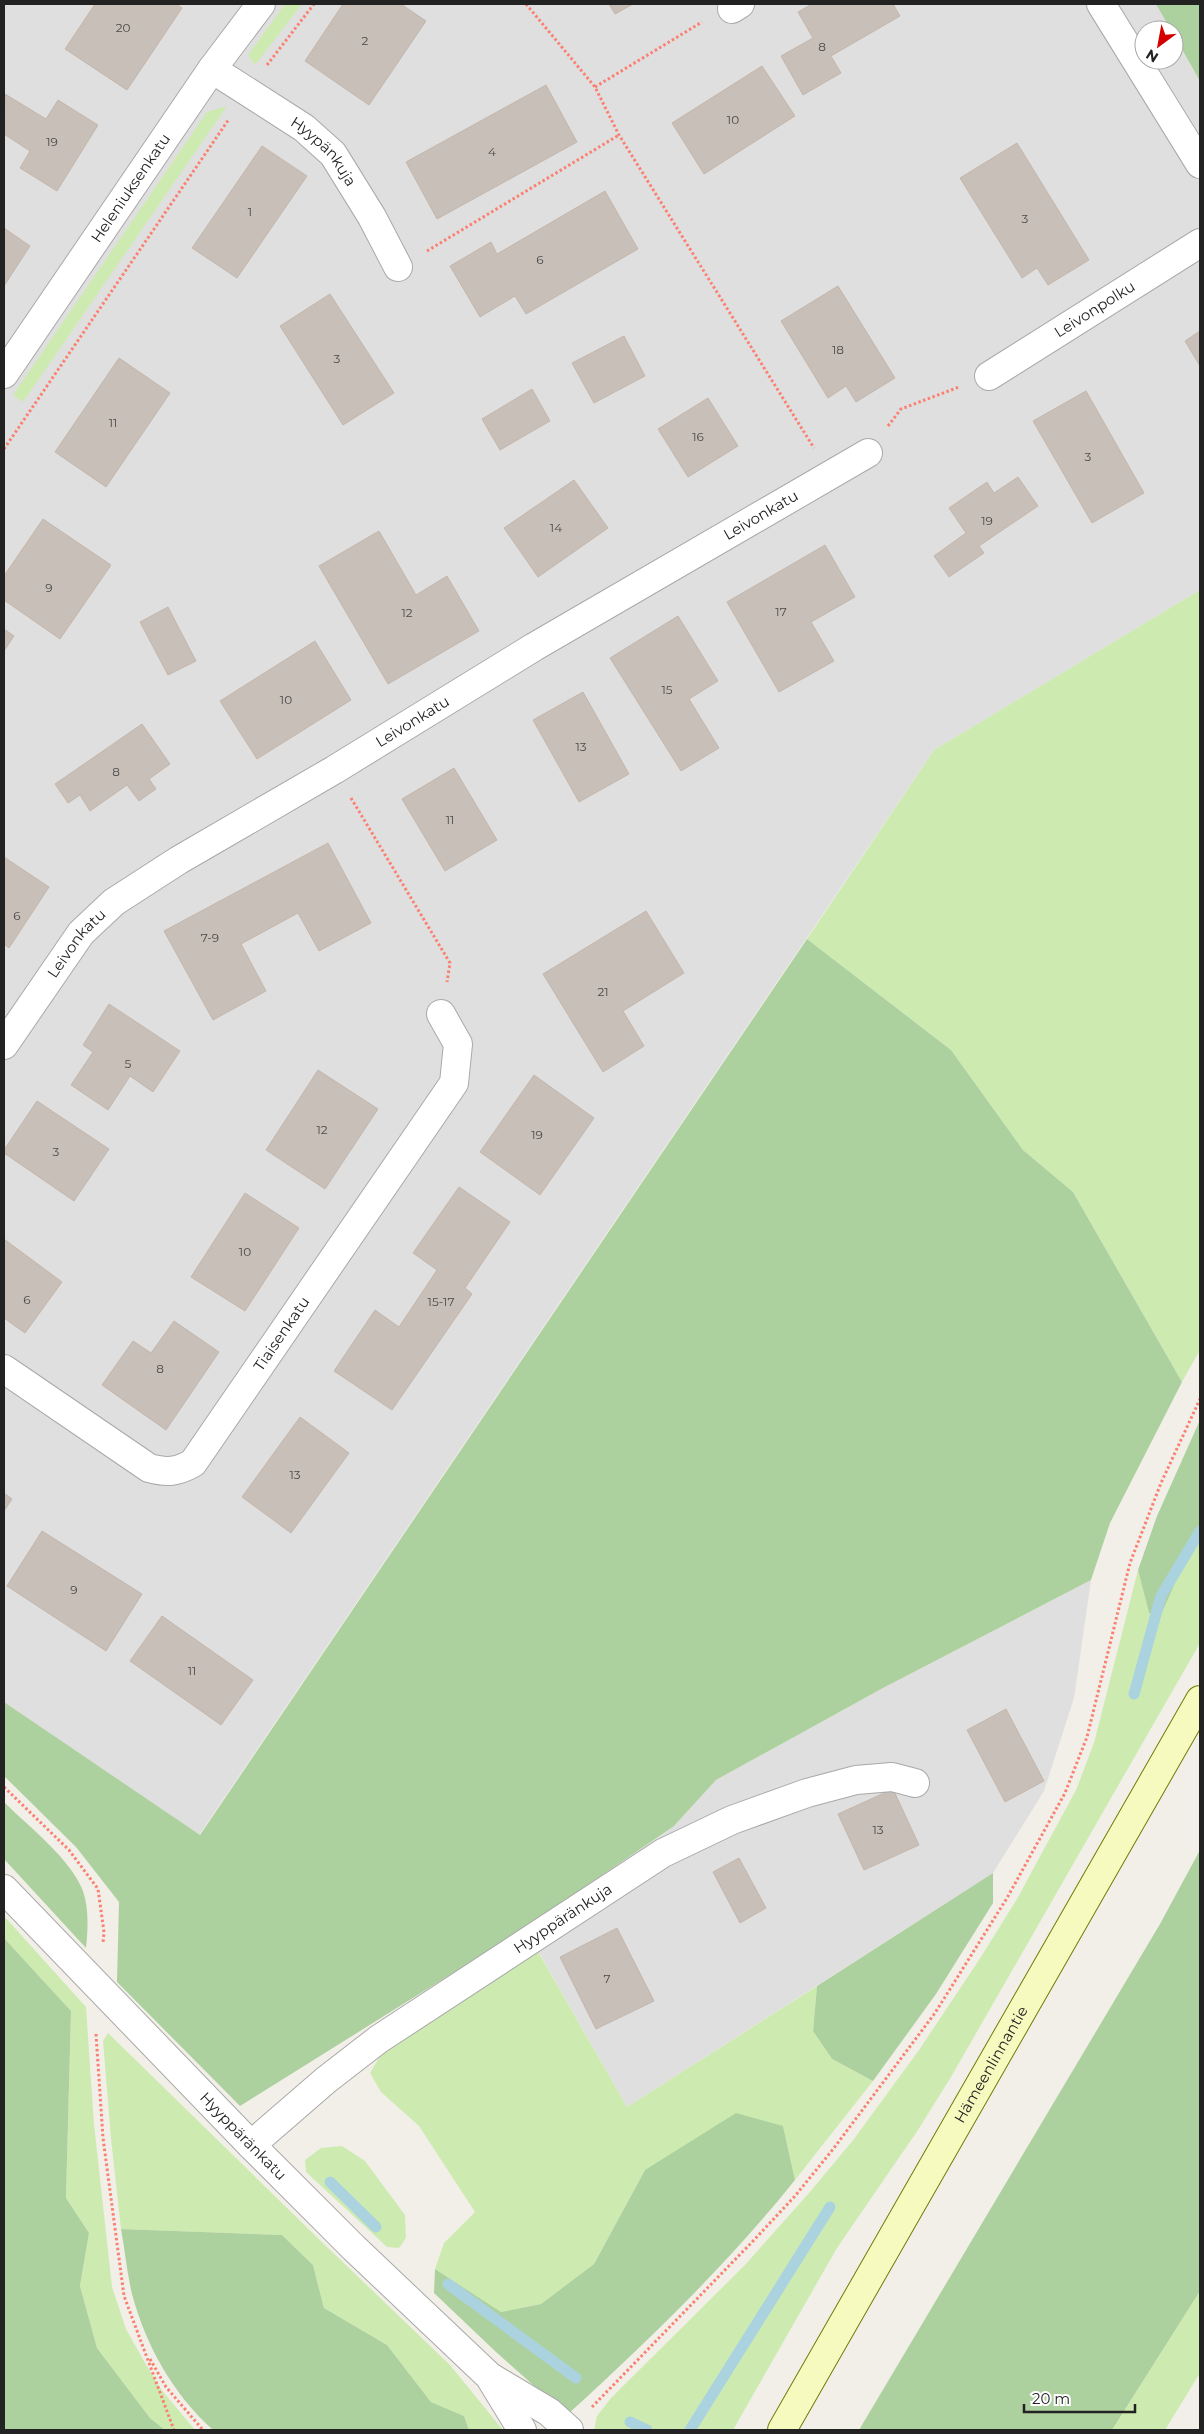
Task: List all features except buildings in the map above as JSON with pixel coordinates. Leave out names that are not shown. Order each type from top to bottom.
[{"type":"main road","name":"Hämeenlinnantie","points":[[782,2430],[1200,1700]]},
{"type":"street","name":"Heleniuksenkatu","points":[[4,374],[212,69],[261,4]]},
{"type":"street","points":[[1101,4],[1200,164]]},
{"type":"street","name":"Hyypänkuja","points":[[212,69],[304,128],[334,154],[372,217],[398,267]]},
{"type":"street","name":"Leivonpolku","points":[[990,376],[1200,244]]},
{"type":"street","name":"Leivonkatu","points":[[4,1045],[81,933],[114,902],[179,860],[334,770],[534,648],[868,452]]},
{"type":"street","name":"Tiaisenkatu","points":[[4,1369],[149,1468],[166,1472],[179,1471],[193,1463],[454,1083],[458,1044],[441,1014]]},
{"type":"street","name":"Hyyppäränkuja","points":[[251,2145],[326,2080],[379,2039],[663,1854],[732,1820],[807,1793],[856,1780],[892,1777],[915,1783]]},
{"type":"street","name":"Hyyppäränkatu","points":[[4,1889],[97,1988],[354,2248],[489,2376],[549,2412],[570,2430]]},
{"type":"street","name":"Hyyppäränkatu","points":[[489,2376],[522,2430]]},
{"type":"path","points":[[4,449],[248,91],[314,4]]},
{"type":"path","points":[[526,4],[594,87],[620,135],[830,474]]},
{"type":"path","points":[[594,87],[696,24],[736,6]]},
{"type":"path","points":[[398,267],[620,135]]},
{"type":"path","points":[[868,452],[901,409],[990,376]]},
{"type":"path","points":[[334,770],[450,963],[441,1014]]},
{"type":"path","points":[[596,2402],[795,2196],[834,2148],[935,2013],[1007,1898],[1065,1793],[1084,1745],[1130,1563],[1161,1482],[1200,1399]]},
{"type":"path","points":[[4,1786],[70,1850],[98,1889],[104,1932],[97,1988],[96,2033],[102,2128],[114,2231],[124,2296],[174,2430]]},
{"type":"path","points":[[145,2352],[166,2387],[203,2430]]},
{"type":"shaded area","points":[[4,4],[1200,4],[1200,590],[934,750],[199,1835],[4,1702]]},
{"type":"shaded area","points":[[1091,1580],[1074,1698],[1044,1791],[993,1873],[627,2107],[525,1928],[674,1826],[716,1780],[883,1688]]},
{"type":"green space","points":[[285,4],[302,4],[255,65],[248,55]]},
{"type":"green space","points":[[1156,4],[1200,4],[1200,81],[1184,53],[1184,20],[1165,20]]},
{"type":"green space","points":[[227,106],[23,402],[13,395],[207,112]]},
{"type":"green space","points":[[1200,590],[1200,1350],[1182,1382],[1073,1192],[1023,1150],[951,1050],[807,939],[934,750]]},
{"type":"green space","points":[[807,939],[951,1050],[1023,1150],[1073,1192],[1182,1382],[1110,1523],[1091,1580],[883,1688],[716,1780],[674,1826],[525,1928],[240,2106],[117,1982],[119,1902],[76,1847],[4,1776],[4,1702],[200,1835]]},
{"type":"green space","points":[[1200,1420],[1200,1541],[1177,1579],[1160,1617],[1149,1613],[1138,1570],[1157,1516]]},
{"type":"green space","points":[[1200,1541],[1200,1643],[951,2077],[918,2130],[837,2248],[733,2430],[594,2430],[597,2416],[611,2398],[744,2266],[809,2193],[854,2139],[919,2050],[1017,1899],[1076,1790],[1094,1743],[1138,1570],[1149,1613],[1160,1617],[1177,1579]]},
{"type":"green space","points":[[4,1802],[59,1855],[77,1879],[83,1891],[87,1912],[86,1948],[4,1859]]},
{"type":"green space","points":[[1200,1850],[1200,2291],[1112,2430],[859,2430],[1160,1924]]},
{"type":"green space","points":[[993,1873],[993,1903],[936,1994],[873,2081],[832,2059],[813,2031],[817,1986]]},
{"type":"green space","points":[[4,1916],[86,2007],[94,2124],[112,2287],[126,2329],[144,2361],[160,2388],[195,2430],[165,2430],[150,2418],[97,2348],[80,2286],[89,2233],[66,2198],[71,2011],[4,1938]]},
{"type":"green space","points":[[4,1938],[71,2011],[66,2198],[89,2233],[80,2286],[97,2348],[150,2418],[165,2430],[4,2430]]},
{"type":"green space","points":[[536,1948],[627,2107],[817,1986],[813,2031],[832,2059],[873,2081],[795,2180],[783,2126],[645,2170],[594,2264],[541,2304],[501,2312],[435,2269],[444,2243],[475,2212],[419,2126],[381,2092],[370,2073],[386,2046]]},
{"type":"green space","points":[[108,2033],[450,2365],[503,2430],[469,2430],[464,2416],[431,2402],[387,2345],[324,2308],[313,2265],[282,2235],[121,2229],[103,2041]]},
{"type":"green space","points":[[736,2113],[783,2126],[795,2180],[769,2212],[686,2302],[567,2415],[496,2352],[434,2293],[435,2269],[501,2312],[541,2304],[594,2264],[645,2170]]},
{"type":"green space","points":[[342,2146],[365,2161],[405,2215],[406,2238],[399,2248],[387,2247],[306,2172],[305,2160],[321,2148]]},
{"type":"green space","points":[[121,2229],[282,2235],[313,2265],[324,2308],[387,2345],[431,2402],[464,2416],[469,2430],[213,2430],[185,2401],[173,2385],[153,2350],[132,2294]]},
{"type":"green space","points":[[1200,2291],[1200,2373],[1165,2430],[1112,2430]]},
{"type":"waterway","points":[[1134,1694],[1161,1596],[1200,1531]]},
{"type":"waterway","points":[[330,2182],[376,2227]]},
{"type":"waterway","points":[[690,2430],[830,2207]]},
{"type":"waterway","points":[[448,2284],[576,2378]]},
{"type":"waterway","points":[[630,2422],[647,2430]]}]
